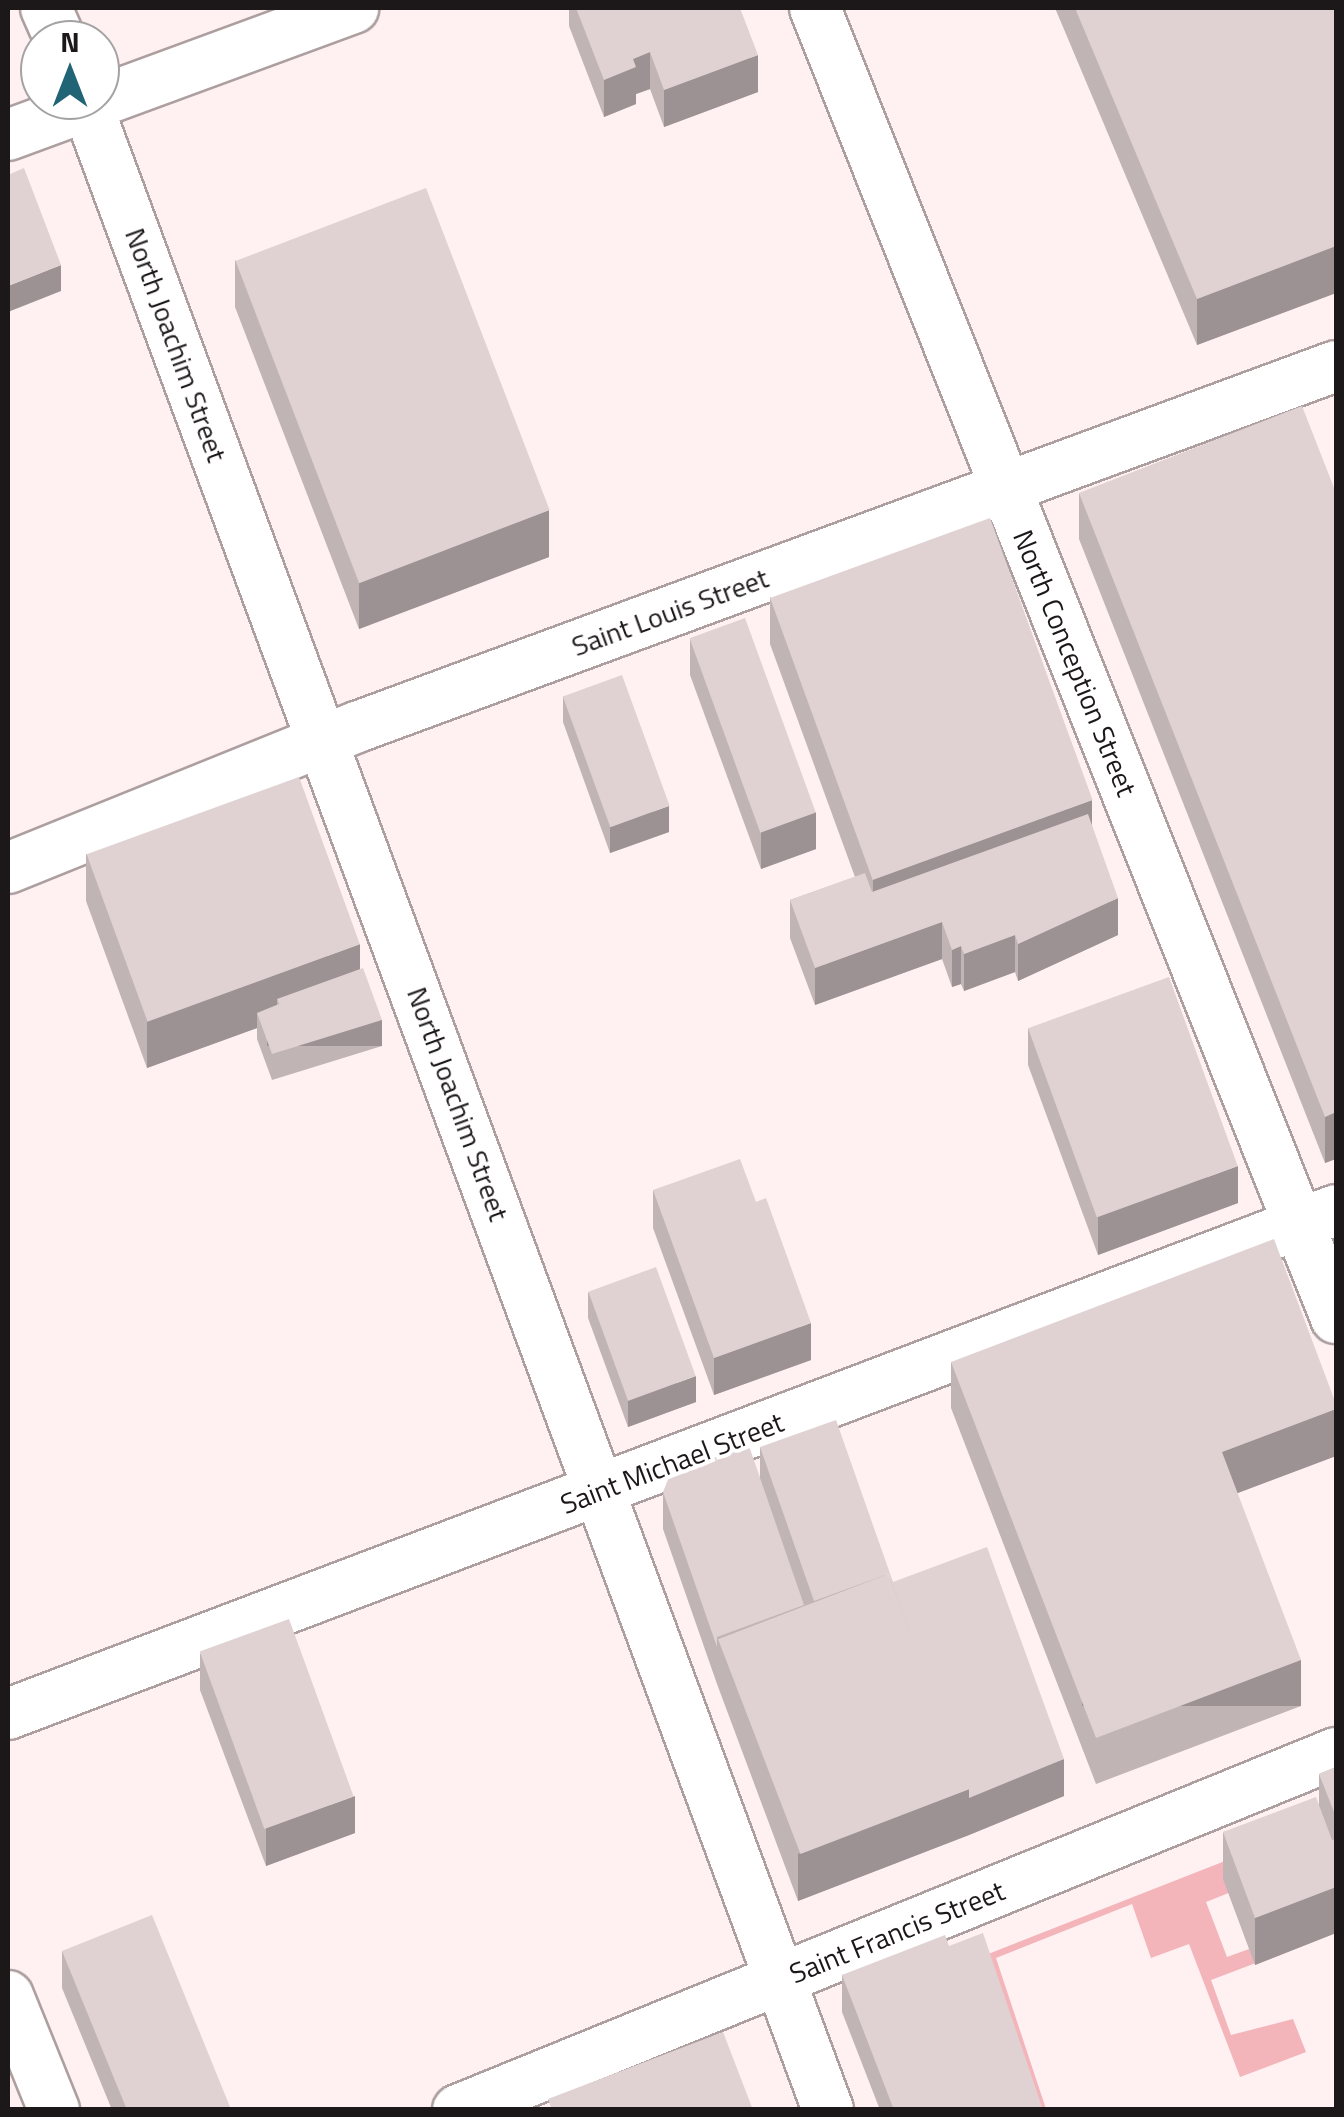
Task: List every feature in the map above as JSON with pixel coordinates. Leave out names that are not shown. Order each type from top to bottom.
[{"type":"street","points":[[120,90],[353,8]]},
{"type":"street","name":"North Conception Street","points":[[814,8],[1006,489],[1318,1217],[1336,1318]]},
{"type":"street","points":[[8,135],[43,120]]},
{"type":"street","name":"North Joachim Street","points":[[93,120],[828,2110]]},
{"type":"street","name":"Saint Louis Street","points":[[8,868],[323,741],[1336,366]]},
{"type":"street","name":"Saint Michael Street","points":[[8,1714],[1318,1217]]},
{"type":"street","name":"Saint Francis Street","points":[[458,2110],[1336,1754]]},
{"type":"street","points":[[8,1996],[54,2110]]},
{"type":"shaded area","points":[[1225,1861],[1246,1886],[1206,1902],[1227,1957],[1263,1944],[1269,1958],[1211,1980],[1231,2035],[1293,2019],[1306,2052],[1240,2077],[1189,1944],[1151,1958],[1132,1904],[996,1958],[1046,2109],[1029,2109],[978,1958]]},
{"type":"building","points":[[576,8],[740,8],[758,55],[664,90],[650,52],[633,59],[636,67],[604,80]]},
{"type":"building","points":[[1075,8],[1336,8],[1336,246],[1197,299]]},
{"type":"building","points":[[24,168],[61,265],[8,286],[8,175]]},
{"type":"building","points":[[426,188],[550,510],[359,583],[236,261]]},
{"type":"building","points":[[1302,406],[1336,493],[1336,1112],[1325,1117],[1079,493]]},
{"type":"building","points":[[990,518],[1093,800],[873,880],[770,598]]},
{"type":"building","points":[[745,618],[816,813],[760,833],[690,638]]},
{"type":"building","points":[[622,675],[670,806],[610,827],[563,697]]},
{"type":"building","points":[[299,777],[360,944],[148,1022],[87,854]]},
{"type":"building","points":[[1088,814],[1118,898],[1018,944],[1015,935],[964,954],[961,946],[952,950],[942,922],[815,968],[790,900],[865,873],[872,892]]},
{"type":"building","points":[[363,968],[382,1020],[272,1054],[257,1013],[279,1004],[277,999]]},
{"type":"building","points":[[1169,977],[1238,1166],[1097,1217],[1028,1028]]},
{"type":"building","points":[[740,1159],[756,1202],[766,1198],[811,1323],[714,1358],[653,1190]]},
{"type":"building","points":[[1274,1239],[1336,1409],[1222,1452],[1301,1660],[1096,1738],[951,1362]]},
{"type":"building","points":[[656,1267],[696,1376],[628,1401],[588,1292]]},
{"type":"building","points":[[836,1420],[893,1582],[987,1547],[1064,1759],[969,1798],[969,1789],[888,1574],[814,1601],[760,1447]]},
{"type":"building","points":[[749,1446],[804,1605],[717,1637],[717,1647],[663,1492],[671,1472]]},
{"type":"building","points":[[888,1574],[970,1789],[801,1854],[718,1639]]},
{"type":"building","points":[[289,1619],[354,1797],[264,1829],[200,1651]]},
{"type":"building","points":[[1336,1767],[1336,1817],[1319,1774]]},
{"type":"building","points":[[1316,1797],[1332,1840],[1336,1839],[1336,1887],[1255,1918],[1223,1832]]},
{"type":"building","points":[[152,1915],[230,2107],[223,2110],[127,2110],[62,1951]]},
{"type":"building","points":[[983,1933],[1043,2110],[894,2110],[842,1975],[945,1935],[949,1946]]},
{"type":"building","points":[[723,2032],[753,2110],[552,2110],[548,2099]]}]
